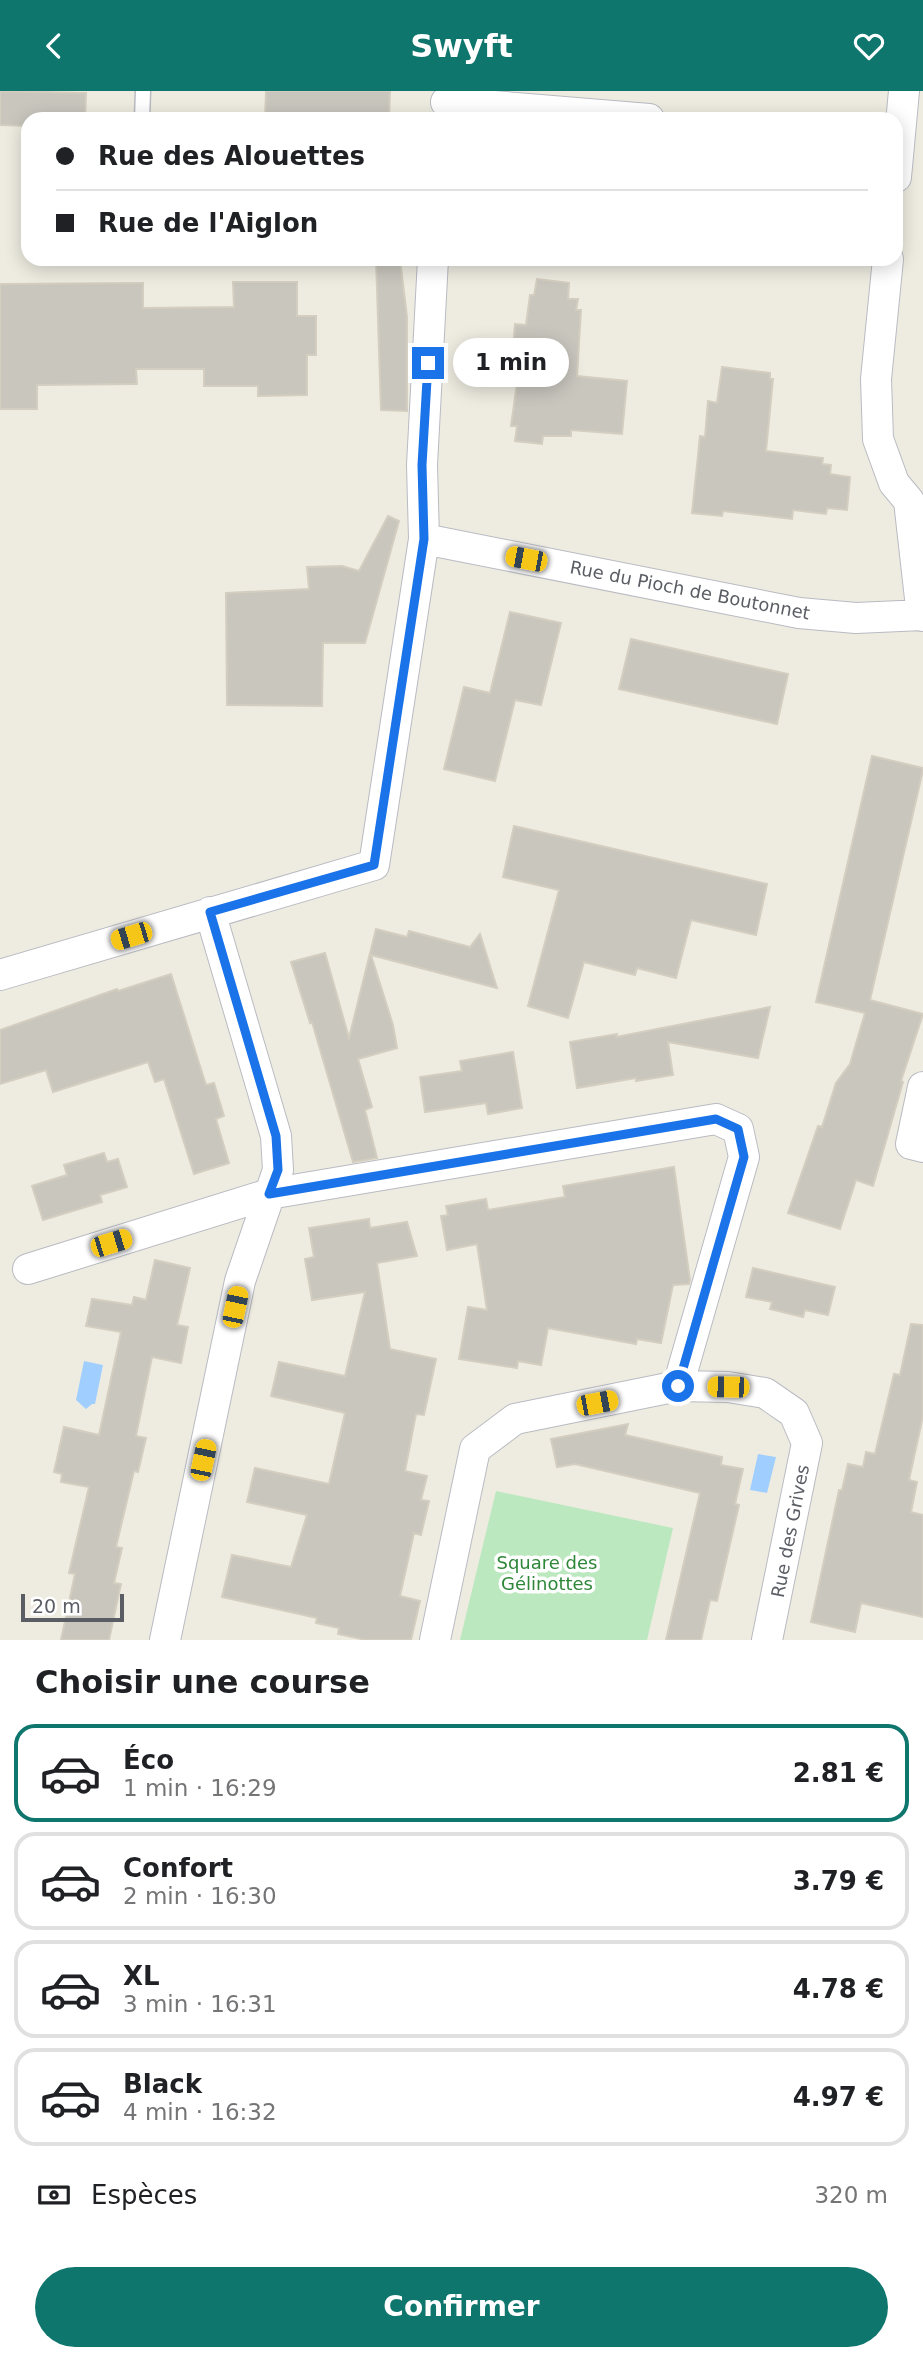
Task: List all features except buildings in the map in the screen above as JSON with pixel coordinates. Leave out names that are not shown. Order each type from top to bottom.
[{"type":"street","points":[[901,112],[904,91]]},
{"type":"street","points":[[446,104],[554,112]]},
{"type":"street","points":[[0,975],[374,865],[424,539],[422,465],[433,266]]},
{"type":"street","points":[[887,266],[876,379],[878,439],[894,483],[916,496],[923,616]]},
{"type":"street","name":"Rue du Pioch de Boutonnet","points":[[424,539],[799,613],[856,618],[923,616]]},
{"type":"street","points":[[168,1639],[240,1281],[278,1170],[276,1136],[210,912]]},
{"type":"street","points":[[923,1087],[911,1144],[923,1147]]},
{"type":"street","points":[[28,1269],[269,1194],[337,1185],[716,1119],[738,1129],[744,1157],[678,1386]]},
{"type":"street","name":"Rue des Grives","points":[[435,1640],[475,1449],[515,1419],[678,1386],[728,1387],[765,1393],[794,1413],[807,1443],[767,1640]]},
{"type":"lane","points":[[142,112],[143,91]]},
{"type":"green space","name":"Square des Gélinottes","points":[[496,1491],[673,1528],[647,1640],[460,1640]]},
{"type":"water","points":[[84,1361],[103,1365],[95,1404],[86,1409],[76,1400]]},
{"type":"water","points":[[758,1454],[776,1457],[767,1493],[750,1490]]},
{"type":"route","points":[[428,363],[422,465],[424,539],[374,865],[210,912],[276,1136],[278,1170],[269,1194],[324,1187],[716,1119],[738,1129],[744,1157],[678,1386]]}]
